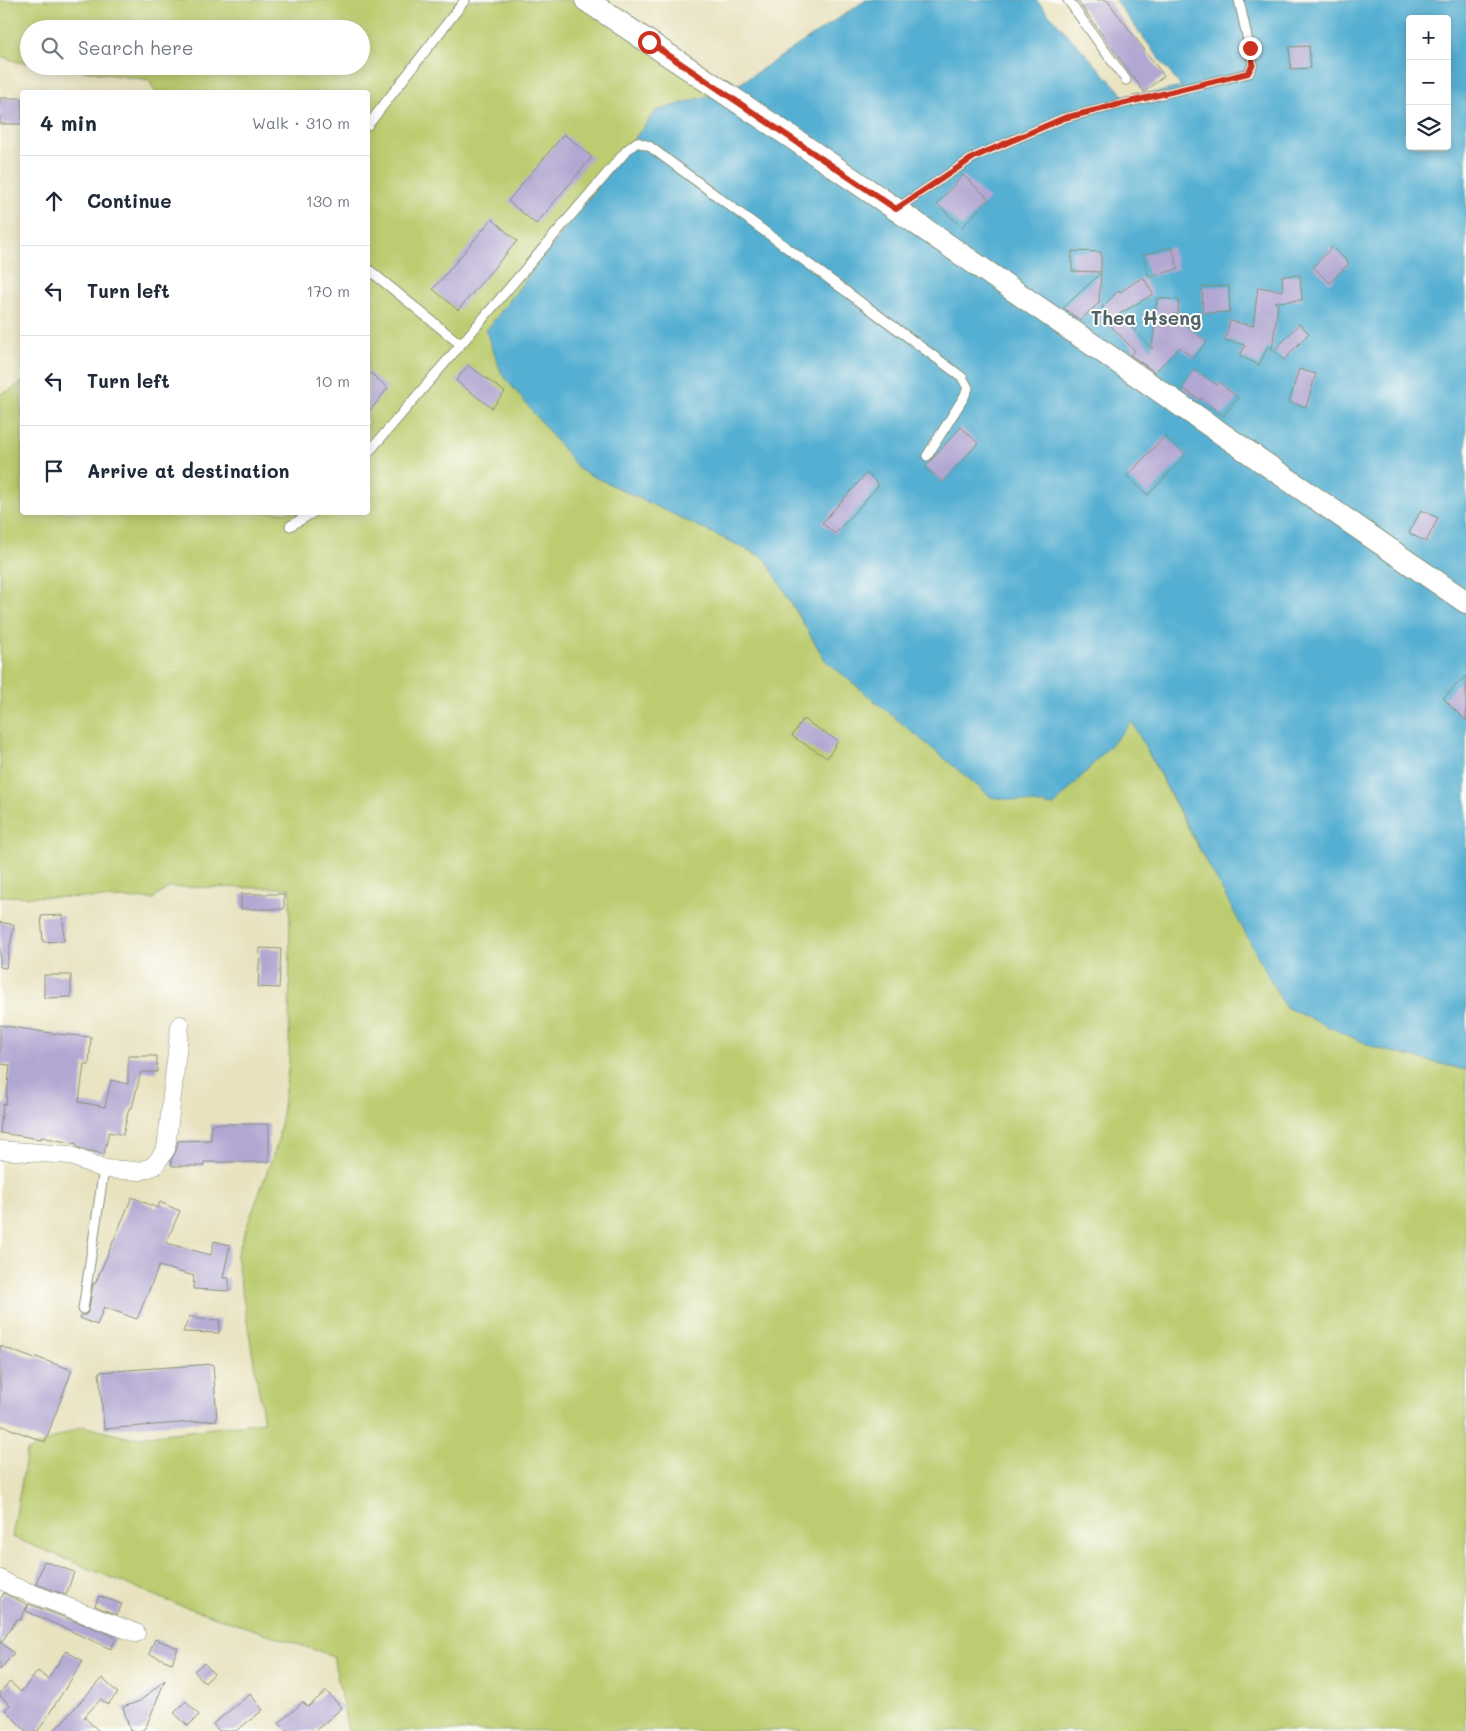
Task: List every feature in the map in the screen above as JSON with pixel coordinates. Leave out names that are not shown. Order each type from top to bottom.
[{"type":"street","points":[[586,0],[791,137],[1466,602]]},
{"type":"street","points":[[0,1150],[69,1155],[104,1169],[140,1170],[154,1166],[166,1149],[180,1025]]},
{"type":"street","points":[[0,1579],[12,1586],[136,1633]]},
{"type":"lane","points":[[370,122],[465,0]]},
{"type":"lane","points":[[1068,0],[1126,80]]},
{"type":"lane","points":[[896,209],[974,157],[1064,118],[1248,73],[1253,64],[1239,0]]},
{"type":"lane","points":[[370,451],[627,150],[637,142],[649,146],[962,377],[968,388],[927,456]]},
{"type":"lane","points":[[370,272],[460,344]]},
{"type":"lane","points":[[290,526],[309,515]]},
{"type":"lane","points":[[83,1309],[104,1169]]},
{"type":"green space","points":[[0,0],[590,0],[732,89],[656,111],[486,331],[580,470],[765,558],[825,660],[1054,806],[1132,722],[1208,866],[1376,1048],[1466,1070],[1466,1731],[348,1731],[333,1656],[171,1602],[12,1537],[27,1451],[82,1426],[130,1438],[264,1422],[236,1256],[278,1142],[289,1062],[290,888],[169,887],[153,899],[0,896],[0,394],[9,391],[20,383],[20,515],[370,515],[370,90],[154,90],[149,80],[114,75],[370,75],[370,20],[20,20],[20,62],[0,56]]},
{"type":"water","points":[[866,0],[1036,0],[1127,99],[1181,87],[1115,0],[1466,0],[1466,1070],[1376,1048],[1285,1007],[1132,722],[1054,806],[991,797],[825,660],[765,558],[580,470],[502,374],[486,331],[656,111],[732,89]]},
{"type":"building","points":[[1077,0],[1107,0],[1164,76],[1144,92]]},
{"type":"building","points":[[1309,46],[1311,68],[1291,69],[1289,47]]},
{"type":"building","points":[[0,98],[20,98],[20,124],[0,124]]},
{"type":"building","points":[[564,134],[592,157],[536,224],[508,201]]},
{"type":"building","points":[[963,175],[989,199],[962,227],[937,204]]},
{"type":"building","points":[[492,219],[517,241],[458,310],[433,289]]},
{"type":"building","points":[[1172,247],[1178,269],[1149,277],[1143,255]]},
{"type":"building","points":[[1332,247],[1349,263],[1330,283],[1313,267]]},
{"type":"building","points":[[1072,251],[1101,252],[1101,272],[1072,271]]},
{"type":"building","points":[[1101,273],[1099,303],[1080,320],[1063,308]]},
{"type":"building","points":[[1300,275],[1302,300],[1274,302],[1278,305],[1272,350],[1268,346],[1259,365],[1240,356],[1245,345],[1225,340],[1230,321],[1253,326],[1258,287],[1283,291],[1282,276]]},
{"type":"building","points":[[1143,277],[1153,294],[1113,318],[1102,307],[1119,290],[1120,292]]},
{"type":"building","points":[[1229,286],[1230,312],[1203,313],[1202,287]]},
{"type":"building","points":[[1157,298],[1179,300],[1178,314],[1173,314],[1207,342],[1193,358],[1180,347],[1155,372],[1130,355],[1135,351],[1111,326],[1121,316],[1152,349]]},
{"type":"building","points":[[1299,324],[1309,333],[1284,360],[1274,351]]},
{"type":"building","points":[[468,365],[505,392],[492,408],[456,381]]},
{"type":"building","points":[[1194,369],[1217,385],[1219,382],[1238,398],[1223,416],[1201,398],[1200,400],[1182,388]]},
{"type":"building","points":[[1299,369],[1316,374],[1306,407],[1289,402]]},
{"type":"building","points":[[370,373],[388,388],[370,410]]},
{"type":"building","points":[[961,427],[978,443],[943,482],[925,467]]},
{"type":"building","points":[[1165,436],[1186,455],[1148,495],[1127,476]]},
{"type":"building","points":[[867,473],[879,485],[835,534],[822,523]]},
{"type":"building","points":[[1421,510],[1438,518],[1426,542],[1409,533]]},
{"type":"building","points":[[1466,676],[1466,721],[1443,698]]},
{"type":"building","points":[[803,719],[838,741],[827,758],[792,736]]},
{"type":"building","points":[[241,894],[284,894],[284,909],[241,909]]},
{"type":"building","points":[[63,915],[64,941],[43,942],[41,916]]},
{"type":"building","points":[[0,922],[14,925],[6,968],[0,967]]},
{"type":"building","points":[[260,948],[281,949],[279,988],[258,987]]},
{"type":"building","points":[[44,975],[71,975],[71,997],[44,998]]},
{"type":"building","points":[[0,1025],[91,1037],[89,1065],[84,1064],[79,1102],[105,1107],[111,1080],[128,1084],[128,1056],[157,1056],[157,1072],[141,1072],[132,1108],[129,1108],[123,1135],[109,1132],[104,1154],[85,1150],[77,1147],[77,1144],[41,1137],[41,1139],[0,1133],[3,1104],[6,1104],[10,1065],[0,1064]]},
{"type":"building","points":[[211,1124],[269,1124],[269,1162],[204,1162],[204,1166],[172,1166],[171,1160],[176,1151],[178,1141],[211,1140]]},
{"type":"building","points":[[132,1197],[157,1208],[160,1202],[180,1211],[166,1243],[211,1255],[214,1241],[230,1245],[223,1278],[229,1278],[229,1291],[193,1289],[194,1276],[159,1266],[137,1319],[104,1307],[97,1325],[80,1318],[81,1315],[86,1315],[89,1310],[93,1283],[95,1284]]},
{"type":"building","points":[[190,1316],[198,1319],[220,1320],[219,1333],[183,1332]]},
{"type":"building","points":[[0,1346],[72,1370],[45,1442],[0,1425]]},
{"type":"building","points":[[213,1364],[217,1420],[104,1429],[99,1372]]},
{"type":"building","points":[[44,1561],[74,1572],[66,1595],[36,1584]]},
{"type":"building","points":[[4,1593],[28,1605],[20,1620],[17,1619],[1,1643],[14,1653],[0,1670],[0,1599]]},
{"type":"building","points":[[99,1596],[122,1604],[117,1615],[95,1606]]},
{"type":"building","points":[[29,1604],[109,1634],[116,1638],[111,1649],[26,1611]]},
{"type":"building","points":[[155,1639],[178,1648],[172,1663],[149,1654]]},
{"type":"building","points":[[66,1651],[83,1661],[38,1731],[26,1731],[5,1710],[10,1705],[0,1696],[0,1693],[10,1682],[21,1692],[38,1671],[48,1679]]},
{"type":"building","points":[[204,1663],[214,1674],[205,1683],[194,1671]]},
{"type":"building","points":[[102,1678],[118,1693],[107,1705],[101,1699],[84,1717],[99,1731],[54,1731]]},
{"type":"building","points":[[165,1680],[146,1727],[141,1731],[130,1731],[123,1707],[140,1701]]},
{"type":"building","points":[[326,1691],[342,1708],[315,1731],[287,1731],[279,1723],[303,1702],[308,1707]]},
{"type":"building","points":[[250,1694],[263,1710],[236,1731],[219,1731],[213,1724]]},
{"type":"building","points":[[186,1701],[199,1715],[188,1726],[174,1713]]},
{"type":"district","name":"Thea Hseng","points":[[1146,318]]},
{"type":"route","points":[[649,42],[896,209],[974,157],[1064,118],[1248,73],[1253,64],[1250,48]]}]
